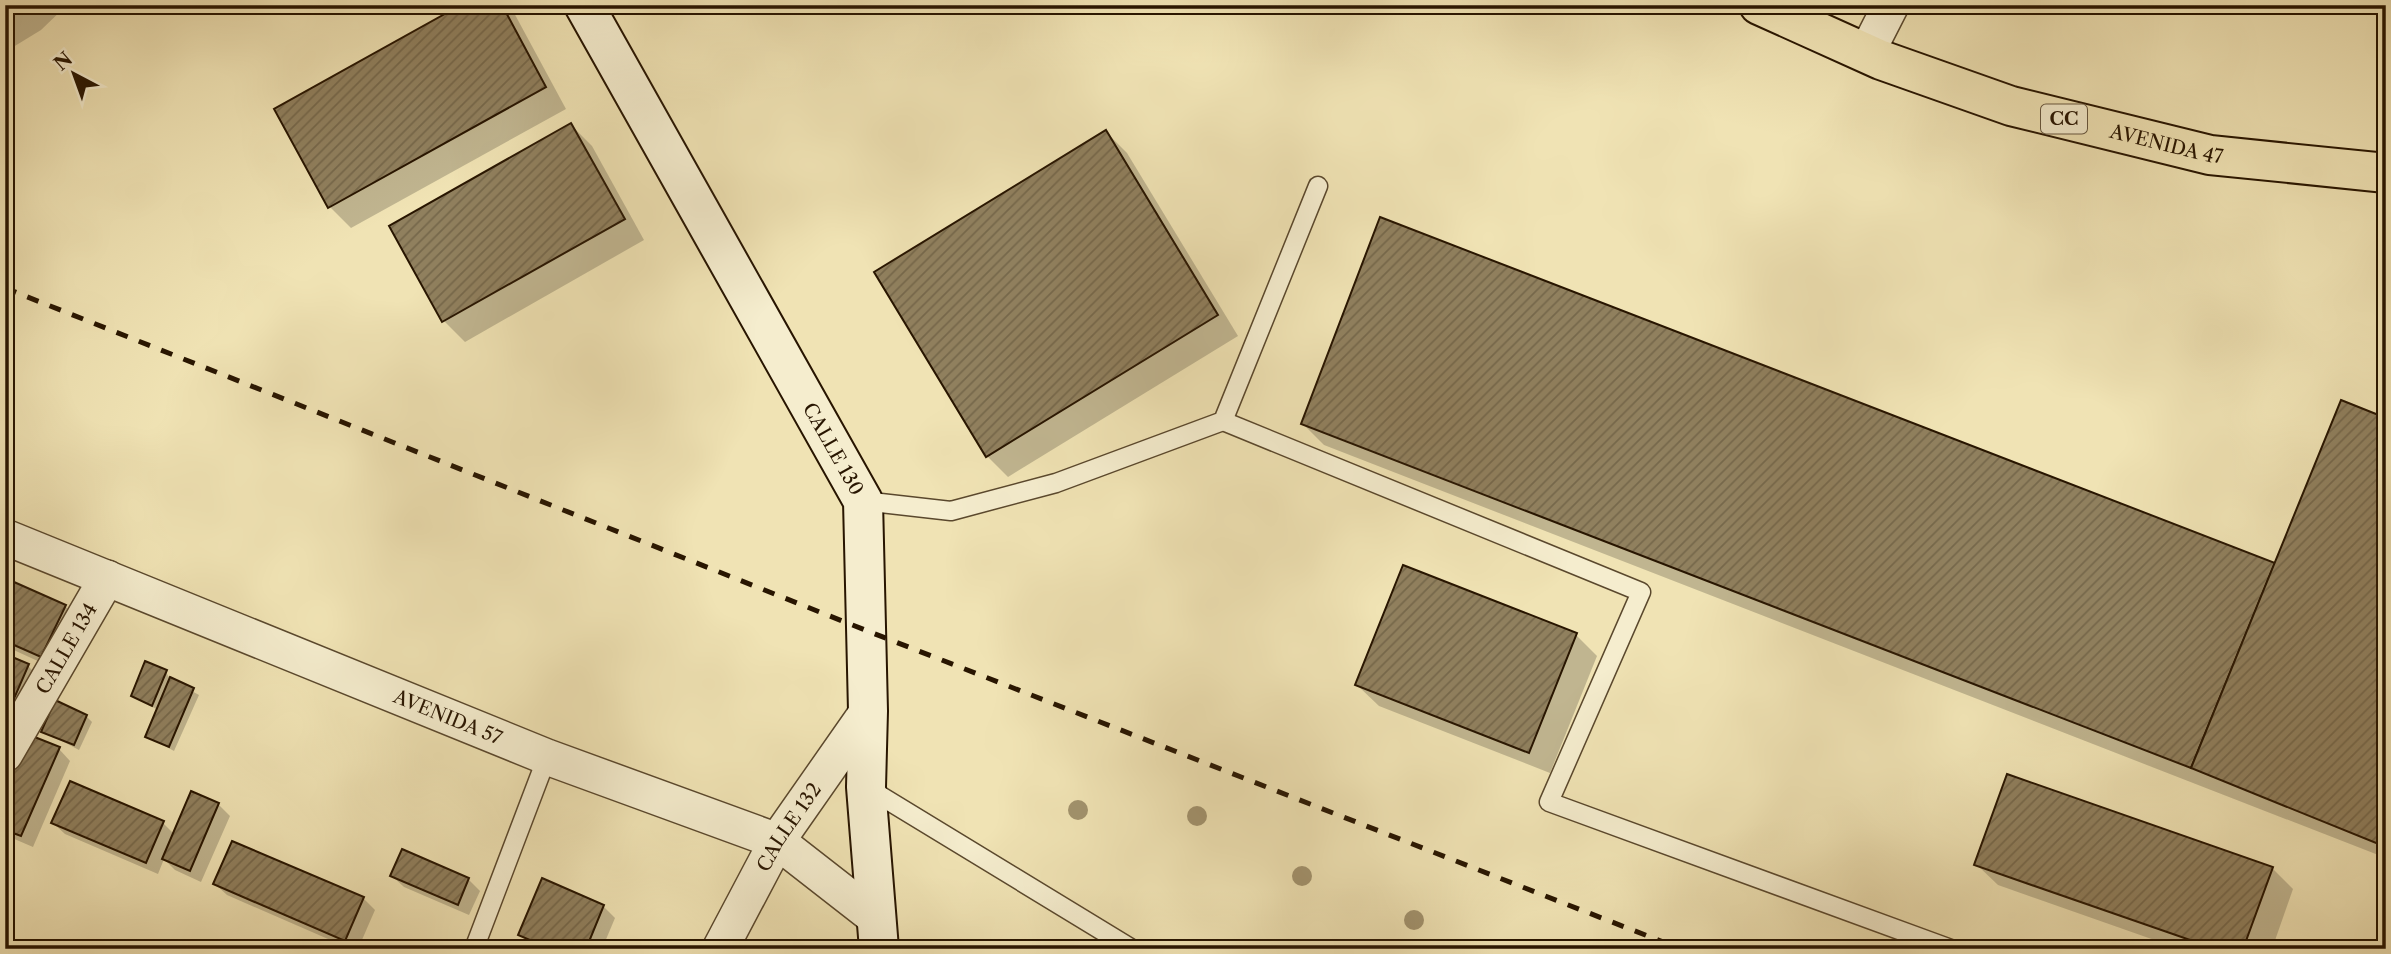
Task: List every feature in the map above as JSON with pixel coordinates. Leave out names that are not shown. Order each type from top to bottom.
[{"type":"main road","name":"CALLE 130","points":[[584,5],[863,501],[868,711],[866,787],[878,934]]},
{"type":"main road","name":"AVENIDA 47","points":[[1759,5],[1866,54],[2011,106],[2210,155],[2386,173]]},
{"type":"street","points":[[1866,54],[1891,5]]},
{"type":"street","name":"AVENIDA 57","points":[[5,537],[547,757],[776,841],[878,934]]},
{"type":"street","name":"CALLE 134","points":[[5,754],[107,578]]},
{"type":"street","name":"CALLE 132","points":[[720,949],[776,841],[868,711]]},
{"type":"lane","points":[[1223,421],[1318,186]]},
{"type":"lane","points":[[863,501],[951,511],[1056,483],[1223,421],[1641,592],[1549,802],[1951,949]]},
{"type":"lane","points":[[474,949],[547,757]]},
{"type":"lane","points":[[866,787],[1132,949]]},
{"type":"building","points":[[5,5],[25,5],[5,18]]},
{"type":"building","points":[[461,5],[502,5],[546,87],[328,208],[274,109]]},
{"type":"building","points":[[571,123],[625,219],[442,322],[389,226]]},
{"type":"building","points":[[1106,130],[1218,315],[986,457],[874,272]]},
{"type":"building","points":[[1380,217],[2275,563],[2191,768],[1301,424]]},
{"type":"building","points":[[2341,400],[2386,418],[2386,847],[2191,768]]},
{"type":"building","points":[[1403,565],[1577,633],[1529,753],[1355,685]]},
{"type":"building","points":[[5,578],[66,605],[41,657],[5,641]]},
{"type":"building","points":[[5,654],[29,664],[13,701],[5,697]]},
{"type":"building","points":[[145,661],[167,670],[152,706],[131,696]]},
{"type":"building","points":[[170,677],[194,688],[169,747],[145,737]]},
{"type":"building","points":[[55,700],[87,715],[74,745],[41,732]]},
{"type":"building","points":[[27,734],[60,747],[21,836],[5,830],[5,783]]},
{"type":"building","points":[[2007,774],[2273,867],[2243,949],[2216,949],[1974,865]]},
{"type":"building","points":[[70,781],[164,821],[146,863],[51,823]]},
{"type":"building","points":[[191,791],[219,803],[190,871],[162,859]]},
{"type":"building","points":[[232,841],[364,897],[345,941],[213,884]]},
{"type":"building","points":[[402,849],[469,878],[458,905],[390,876]]},
{"type":"building","points":[[542,878],[604,905],[586,949],[551,949],[518,935]]},
{"type":"railway","points":[[5,288],[865,630],[1681,949]]}]
